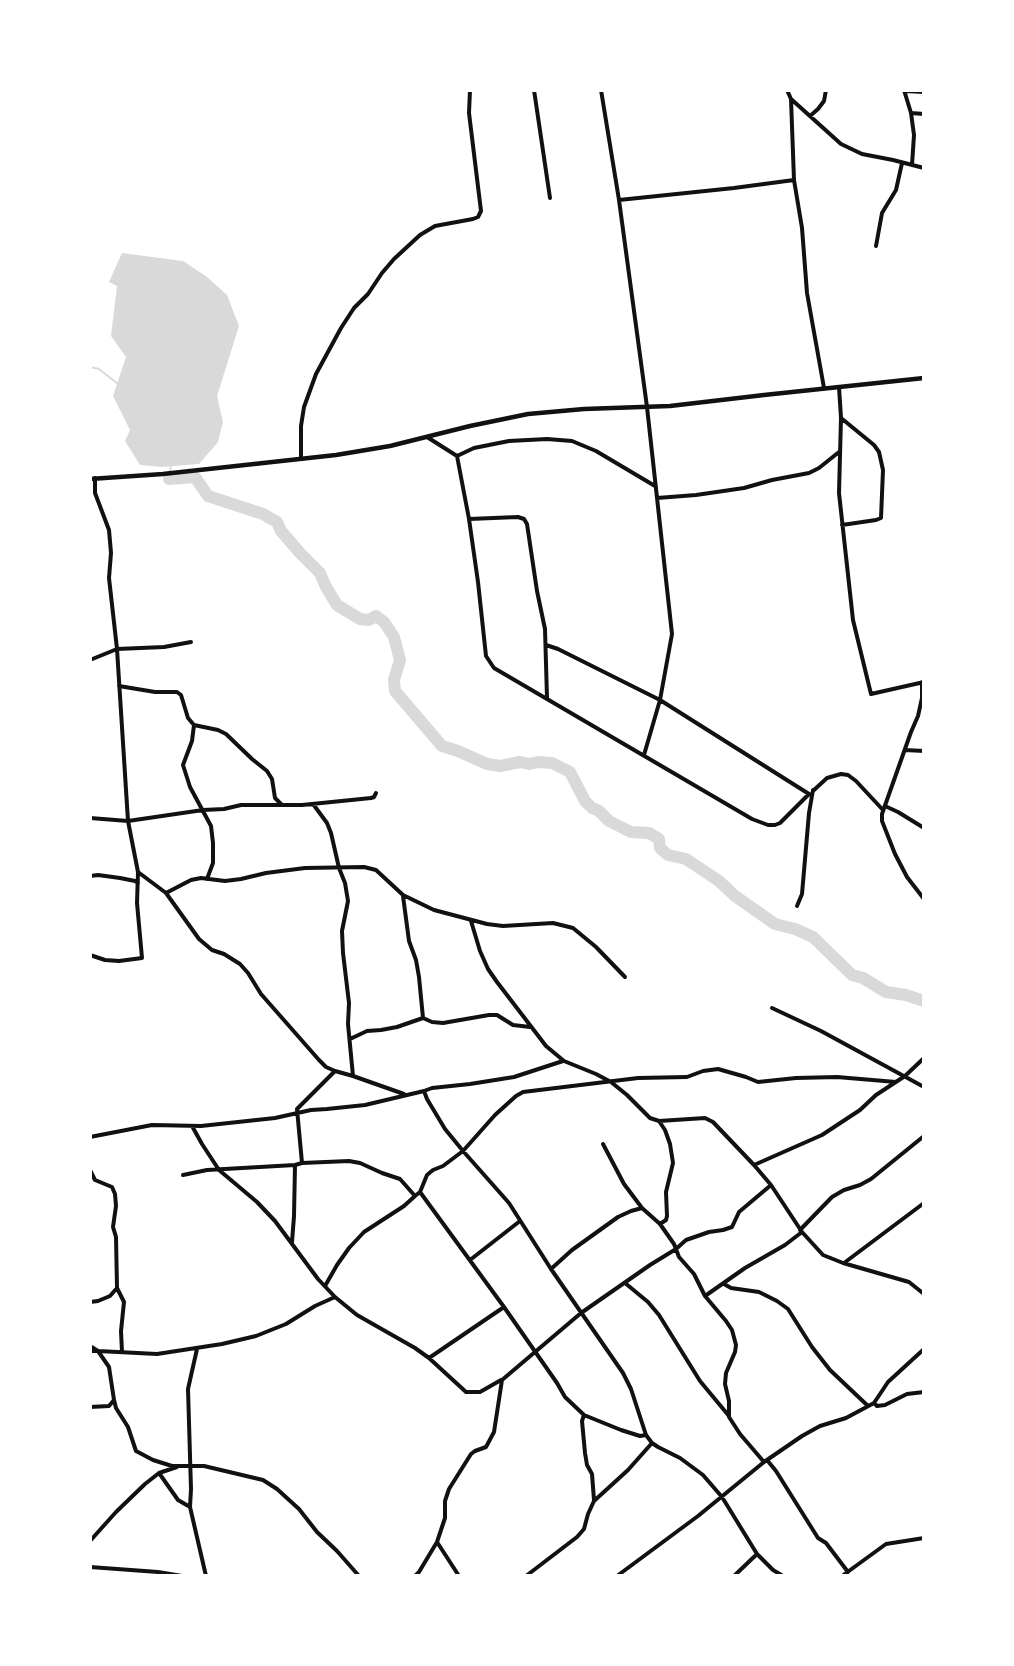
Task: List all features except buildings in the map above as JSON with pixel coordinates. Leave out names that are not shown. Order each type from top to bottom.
[{"type":"street","points":[[301,459],[301,426],[304,407],[316,374],[354,308],[368,294],[394,259],[420,235],[435,226],[473,219],[478,217],[481,211],[469,113],[470,90]]},
{"type":"street","points":[[534,90],[550,198]]},
{"type":"street","points":[[601,90],[619,200],[647,407],[672,634],[660,700],[644,755]]},
{"type":"street","points":[[787,90],[791,99],[794,180],[802,228],[807,293],[824,388]]},
{"type":"street","points":[[810,116],[824,100],[826,90]]},
{"type":"street","points":[[912,165],[914,145],[911,112],[904,90],[924,92]]},
{"type":"street","points":[[791,99],[833,138],[850,149],[862,154],[924,168]]},
{"type":"street","points":[[911,112],[924,114]]},
{"type":"street","points":[[876,246],[882,213],[896,190],[902,163]]},
{"type":"street","points":[[619,200],[734,189],[794,180]]},
{"type":"street","points":[[90,955],[105,960],[119,961],[142,958],[137,903],[138,872],[128,821],[117,649],[109,578],[111,554],[109,530],[92,479],[163,474],[380,448],[528,414],[680,405],[924,378]]},
{"type":"street","points":[[839,387],[841,418],[838,493],[853,620],[871,694],[923,682],[918,716],[884,808],[882,821],[907,877],[924,899]]},
{"type":"street","points":[[841,418],[879,452],[883,470],[881,518],[842,525]]},
{"type":"street","points":[[426,436],[457,456],[469,519],[486,656],[494,668],[752,819],[768,825],[780,822],[827,778],[841,774],[848,775],[856,781],[884,808],[898,812],[924,828]]},
{"type":"street","points":[[457,456],[474,448],[509,441],[572,441],[596,451],[656,487]]},
{"type":"street","points":[[657,498],[744,488],[809,473],[839,452]]},
{"type":"street","points":[[469,519],[518,517],[524,519],[527,524],[545,629],[547,698]]},
{"type":"street","points":[[90,660],[117,649],[164,647],[191,642]]},
{"type":"street","points":[[546,645],[660,700],[809,794]]},
{"type":"street","points":[[119,686],[155,692],[177,692],[181,695],[188,718],[194,725],[226,734],[267,771],[272,779],[275,798],[282,805]]},
{"type":"street","points":[[918,716],[924,709]]},
{"type":"street","points":[[194,725],[192,741],[183,765],[190,787],[211,826],[213,863],[207,879]]},
{"type":"street","points":[[905,750],[924,751]]},
{"type":"street","points":[[797,906],[802,894],[813,790]]},
{"type":"street","points":[[90,818],[128,821],[251,804],[264,806],[313,804],[371,798],[376,793]]},
{"type":"street","points":[[313,804],[327,823],[331,834],[348,901],[342,931],[353,1076]]},
{"type":"street","points":[[166,893],[191,880],[201,878],[225,881],[305,868],[364,867],[376,870],[403,895],[434,910],[471,921],[503,926],[553,923],[573,928],[596,947],[625,977]]},
{"type":"street","points":[[138,872],[166,893],[199,939],[212,950],[240,964],[261,993],[326,1067],[404,1095]]},
{"type":"street","points":[[90,876],[120,878],[138,883]]},
{"type":"street","points":[[403,895],[409,941],[419,977],[423,1018]]},
{"type":"street","points":[[471,921],[488,969],[546,1046],[564,1061],[611,1082],[651,1118],[659,1121],[705,1118],[713,1122],[771,1185],[801,1231],[823,1255],[909,1282],[924,1294]]},
{"type":"street","points":[[772,1008],[821,1031],[924,1087]]},
{"type":"street","points":[[350,1039],[367,1031],[397,1027],[423,1018],[443,1023],[497,1015],[513,1025],[531,1027]]},
{"type":"street","points":[[754,1165],[822,1136],[905,1076],[924,1058]]},
{"type":"street","points":[[90,1137],[152,1125],[192,1126],[365,1105],[432,1088],[514,1077],[564,1061]]},
{"type":"street","points":[[325,1286],[349,1248],[364,1232],[404,1206],[417,1194],[427,1174],[443,1166],[463,1151],[495,1115],[523,1092],[638,1078],[687,1077],[703,1071],[718,1069],[758,1082],[837,1077],[896,1082]]},
{"type":"street","points":[[302,1163],[299,1107],[335,1071]]},
{"type":"street","points":[[424,1091],[434,1112],[463,1151],[509,1203],[551,1269],[623,1373],[631,1389],[646,1436],[652,1443],[680,1458],[703,1475],[722,1497],[757,1554],[773,1570],[783,1576]]},
{"type":"street","points":[[659,1121],[665,1130],[673,1157],[666,1192],[667,1216],[666,1220],[660,1224]]},
{"type":"street","points":[[192,1126],[219,1170],[257,1202],[275,1221],[335,1297],[357,1315],[429,1358],[466,1392],[480,1392],[502,1380],[581,1313],[686,1240],[732,1227],[739,1212],[771,1185]]},
{"type":"street","points":[[705,1296],[745,1268],[785,1245],[832,1197],[870,1179],[924,1136]]},
{"type":"street","points":[[603,1144],[624,1184],[642,1208],[660,1224],[679,1257],[694,1274],[705,1296],[726,1321],[735,1338],[735,1352],[726,1373],[725,1384],[729,1401],[729,1417]]},
{"type":"street","points":[[183,1175],[207,1170],[349,1161],[400,1179],[417,1194],[470,1260],[565,1397],[584,1415],[621,1430],[646,1436]]},
{"type":"street","points":[[292,1242],[295,1165]]},
{"type":"street","points":[[90,1170],[95,1180],[112,1187],[115,1194],[113,1227],[116,1237],[117,1288],[124,1302],[121,1331],[122,1352]]},
{"type":"street","points":[[843,1263],[924,1203]]},
{"type":"street","points":[[551,1269],[572,1250],[618,1216],[642,1208]]},
{"type":"street","points":[[470,1260],[520,1221]]},
{"type":"street","points":[[625,1283],[648,1302],[659,1315],[700,1381],[741,1434],[776,1471],[818,1538],[826,1544],[848,1572]]},
{"type":"street","points":[[724,1284],[730,1288],[759,1292],[788,1309],[830,1370],[868,1406]]},
{"type":"street","points":[[90,1302],[110,1296],[117,1288]]},
{"type":"street","points":[[90,1351],[157,1354],[256,1336],[286,1324],[335,1297]]},
{"type":"street","points":[[429,1358],[504,1307]]},
{"type":"street","points":[[90,1346],[98,1351],[109,1367],[116,1408],[128,1427],[136,1451],[172,1466],[204,1466],[262,1480],[277,1489],[299,1509],[317,1532],[359,1576]]},
{"type":"street","points":[[197,1348],[188,1389],[190,1507],[206,1576]]},
{"type":"street","points":[[617,1576],[766,1461],[820,1426],[846,1418],[874,1403],[888,1382],[924,1349]]},
{"type":"street","points":[[415,1576],[437,1542],[445,1518],[445,1501],[449,1489],[471,1454],[486,1447],[494,1432],[502,1380]]},
{"type":"street","points":[[874,1403],[877,1406],[885,1406],[906,1394],[924,1392]]},
{"type":"street","points":[[90,1407],[110,1406],[114,1400]]},
{"type":"street","points":[[584,1415],[582,1421],[585,1453],[587,1465],[592,1474],[594,1501]]},
{"type":"street","points":[[526,1576],[577,1537],[584,1529],[594,1501],[628,1470],[652,1443]]},
{"type":"street","points":[[90,1541],[116,1512],[159,1473],[183,1465]]},
{"type":"street","points":[[159,1473],[178,1500],[190,1507]]},
{"type":"street","points":[[842,1576],[886,1544],[924,1538]]},
{"type":"street","points":[[437,1542],[459,1576]]},
{"type":"street","points":[[734,1576],[757,1554]]},
{"type":"street","points":[[90,1568],[158,1572],[182,1576]]},
{"type":"shaded area","points":[[122,253],[183,261],[207,277],[227,295],[239,326],[217,396],[223,422],[218,442],[199,464],[161,467],[140,465],[125,441],[130,430],[113,396],[126,357],[111,336],[117,286],[109,282]]},
{"type":"waterway","points":[[90,367],[99,369],[118,384]]},
{"type":"waterway","points":[[169,479],[171,464]]},
{"type":"waterway","points":[[169,479],[195,477],[208,496],[263,514],[277,522],[281,531],[320,573],[337,605],[360,619],[369,620],[376,616],[384,622],[394,637],[400,660],[394,680],[395,691],[442,746],[487,764],[500,766],[520,762],[552,763],[570,772],[585,801],[609,821],[631,832],[649,833],[659,839],[660,848],[668,855],[686,859],[775,924],[813,937],[852,975],[863,978],[886,992],[924,1001]]}]
